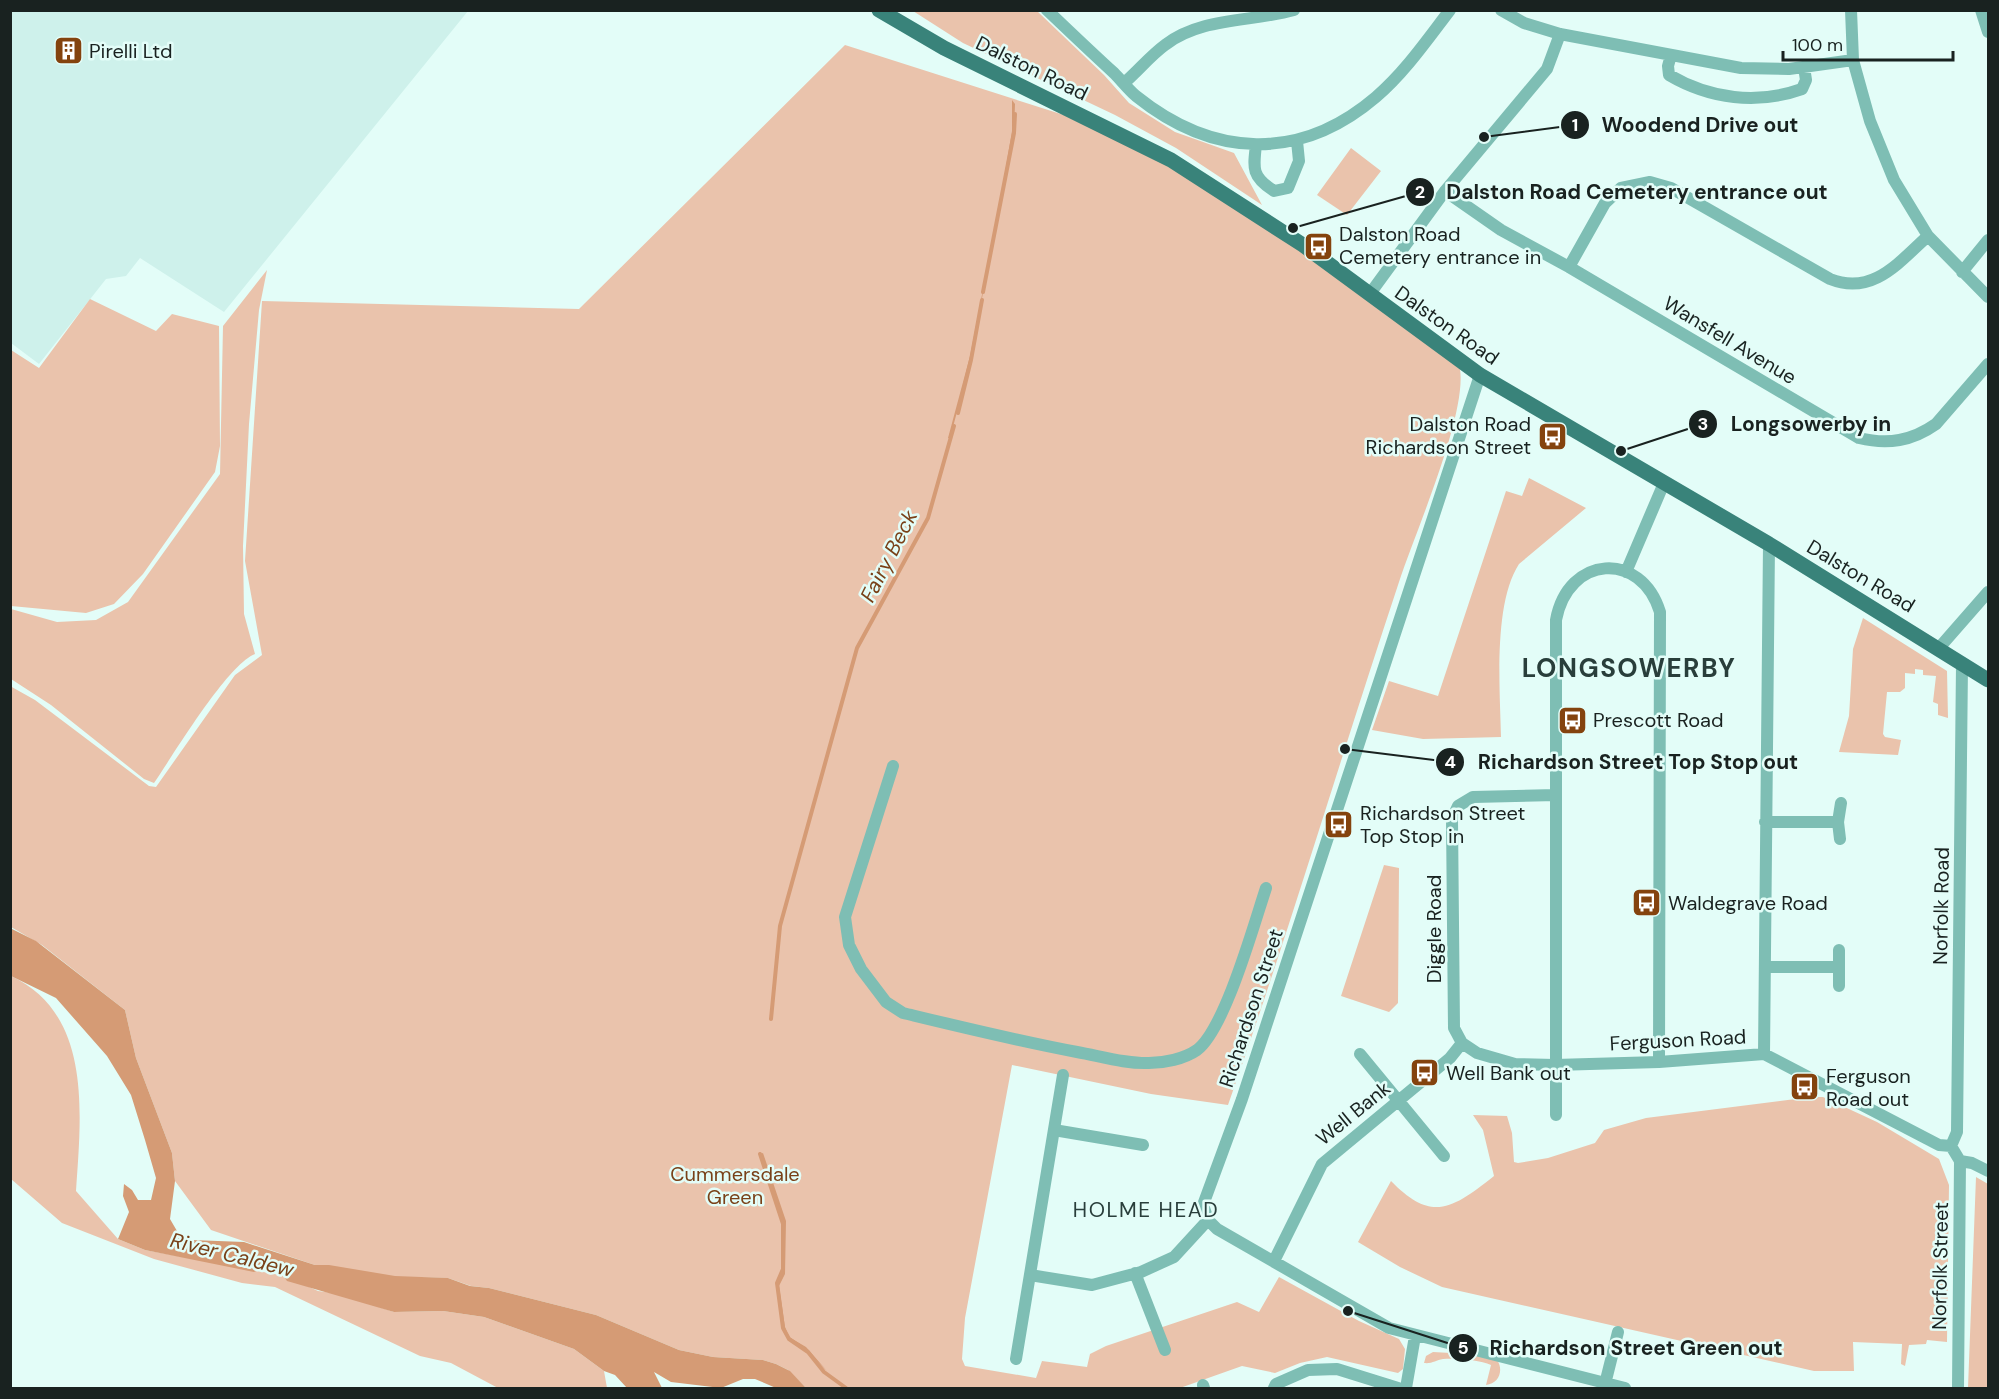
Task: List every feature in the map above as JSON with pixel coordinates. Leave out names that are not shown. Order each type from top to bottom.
[{"type":"main road","name":"Dalston Road","points":[[879,10],[944,48],[1172,160],[1279,228],[1480,375],[1769,544],[1989,680]]},
{"type":"street","points":[[1047,10],[1135,95],[1166,116],[1209,138],[1256,145],[1297,141],[1345,120],[1376,97],[1404,70],[1450,10]]},
{"type":"street","points":[[1124,83],[1166,44],[1190,32],[1219,23],[1265,18],[1294,10]]},
{"type":"street","points":[[1501,10],[1524,22],[1560,34],[1741,68],[1804,67],[1853,60]]},
{"type":"street","points":[[1851,10],[1853,60],[1870,121],[1894,180],[1928,236],[1989,297]]},
{"type":"street","points":[[1981,10],[1989,32]]},
{"type":"street","points":[[1370,295],[1445,190],[1547,69],[1560,34]]},
{"type":"street","points":[[1671,55],[1668,66],[1669,75],[1717,95],[1741,99],[1802,89],[1806,80],[1804,67]]},
{"type":"street","points":[[1256,145],[1255,175],[1261,183],[1274,191],[1288,188],[1299,161],[1297,141]]},
{"type":"street","points":[[1569,267],[1605,203],[1621,188],[1640,183],[1671,188],[1830,279],[1845,284],[1863,284],[1881,277],[1928,236]]},
{"type":"street","name":"Wansfell Avenue","points":[[1445,190],[1501,230],[1569,267],[1849,433],[1874,442],[1902,441],[1936,424],[1989,364]]},
{"type":"street","points":[[1962,272],[1989,240]]},
{"type":"street","name":"Richardson Street","points":[[1208,1220],[1203,1201],[1242,1099],[1480,375]]},
{"type":"street","points":[[1626,572],[1664,483]]},
{"type":"street","points":[[1764,1054],[1769,544]]},
{"type":"street","points":[[1556,1115],[1556,620],[1561,598],[1575,580],[1592,570],[1626,572],[1636,576],[1650,589],[1658,603],[1661,621],[1659,1062]]},
{"type":"street","points":[[1939,648],[1989,592]]},
{"type":"street","name":"Norfolk Road","points":[[1951,1146],[1957,1132],[1962,665]]},
{"type":"street","points":[[893,766],[845,917],[849,945],[861,969],[886,1002],[903,1013],[1026,1042],[1128,1062],[1150,1064],[1181,1058],[1198,1049],[1220,1016],[1234,984],[1266,888]]},
{"type":"street","name":"Diggle Road","points":[[1462,1043],[1454,1028],[1452,819],[1458,807],[1473,797],[1556,795]]},
{"type":"street","points":[[1840,839],[1838,822],[1841,803]]},
{"type":"street","points":[[1765,822],[1838,822]]},
{"type":"street","points":[[1839,950],[1839,986]]},
{"type":"street","points":[[1766,967],[1839,967]]},
{"type":"street","name":"Ferguson Road","points":[[1462,1043],[1497,1061],[1555,1065],[1659,1062],[1764,1054],[1939,1145],[1951,1146]]},
{"type":"street","name":"Well Bank","points":[[1274,1261],[1322,1164],[1450,1058],[1462,1043]]},
{"type":"street","points":[[1360,1054],[1444,1156]]},
{"type":"street","points":[[1016,1359],[1062,1075]]},
{"type":"street","points":[[1053,1130],[1143,1145]]},
{"type":"street","points":[[1951,1146],[1960,1161],[1972,1163],[1989,1171]]},
{"type":"street","name":"Norfolk Street","points":[[1958,1389],[1960,1161]]},
{"type":"street","points":[[1030,1275],[1092,1285],[1136,1273],[1174,1257],[1208,1220],[1225,1234],[1389,1328],[1624,1389]]},
{"type":"street","points":[[1136,1273],[1165,1350]]},
{"type":"street","points":[[1605,1384],[1618,1332]]},
{"type":"street","points":[[1406,1389],[1415,1336]]},
{"type":"street","points":[[1274,1389],[1276,1384],[1308,1370],[1337,1370],[1398,1389]]},
{"type":"shaded area","points":[[11,10],[468,11],[224,312],[140,258],[126,276],[106,279],[39,364],[11,343]]},
{"type":"green space","points":[[913,11],[1037,11],[1104,75],[1129,103],[1175,132],[1234,153],[1262,205],[1176,148],[1115,115],[963,43]]},
{"type":"green space","name":"Cummersdale Green","points":[[845,45],[1111,130],[1302,246],[1460,369],[1456,415],[1448,444],[1399,582],[1228,1105],[1151,1094],[1012,1065],[965,1318],[962,1359],[965,1366],[1036,1378],[1042,1361],[1087,1367],[1090,1354],[1106,1346],[1237,1302],[1259,1312],[1279,1277],[1359,1321],[1399,1339],[1405,1349],[1403,1369],[1398,1373],[1327,1357],[1300,1363],[1275,1373],[1242,1366],[1180,1388],[806,1388],[788,1370],[776,1364],[763,1360],[713,1357],[679,1350],[596,1315],[489,1288],[471,1286],[448,1278],[396,1277],[315,1265],[211,1230],[175,1181],[172,1153],[136,1058],[125,1010],[42,945],[11,927],[10,686],[35,700],[149,786],[156,787],[235,675],[262,655],[245,561],[262,301],[579,309]]},
{"type":"green space","points":[[1351,148],[1381,171],[1347,215],[1317,195]]},
{"type":"green space","points":[[267,270],[259,310],[249,424],[243,546],[244,614],[255,654],[243,662],[216,692],[154,783],[144,779],[51,705],[11,679],[11,609],[57,622],[96,620],[128,602],[220,474],[223,326]]},
{"type":"green space","points":[[90,299],[156,331],[172,314],[219,326],[220,446],[215,472],[143,574],[114,604],[86,613],[11,606],[11,350],[39,368]]},
{"type":"green space","points":[[1529,478],[1586,508],[1519,564],[1511,581],[1505,601],[1500,648],[1501,737],[1423,739],[1372,730],[1389,681],[1438,696],[1506,491],[1522,496]]},
{"type":"green space","points":[[1863,618],[1947,671],[1948,718],[1938,715],[1938,704],[1933,702],[1936,676],[1923,675],[1923,670],[1915,669],[1915,674],[1905,673],[1905,688],[1900,692],[1887,692],[1883,734],[1885,737],[1901,740],[1898,755],[1839,752],[1849,716],[1853,649]]},
{"type":"green space","points":[[1384,865],[1399,868],[1398,1003],[1389,1012],[1341,996]]},
{"type":"green space","points":[[11,976],[38,993],[56,1015],[69,1041],[76,1069],[79,1100],[76,1191],[118,1239],[145,1250],[285,1276],[318,1291],[340,1294],[394,1312],[443,1311],[484,1317],[574,1349],[604,1371],[607,1388],[498,1388],[451,1363],[420,1356],[275,1287],[242,1283],[154,1259],[62,1223],[11,1179]]},
{"type":"green space","points":[[1823,1097],[1877,1122],[1939,1159],[1949,1185],[1947,1342],[1927,1340],[1926,1344],[1909,1345],[1905,1366],[1901,1364],[1902,1344],[1853,1342],[1854,1371],[1814,1371],[1442,1287],[1400,1267],[1358,1242],[1391,1181],[1418,1203],[1431,1207],[1442,1207],[1466,1197],[1494,1176],[1483,1130],[1473,1115],[1507,1116],[1512,1133],[1514,1162],[1518,1163],[1548,1158],[1595,1143],[1604,1130],[1646,1118]]},
{"type":"green space","points":[[1976,1177],[1988,1184],[1988,1388],[1968,1388]]},
{"type":"green space","points":[[1433,1352],[1469,1354],[1497,1360],[1500,1368],[1499,1376],[1494,1382],[1486,1385],[1491,1365],[1486,1363],[1449,1359],[1424,1363],[1426,1356]]},
{"type":"water","points":[[1012,100],[1015,104],[1014,133],[991,255],[1012,131]]},
{"type":"water","points":[[989,259],[971,360],[950,438],[948,438],[970,356]]},
{"type":"water","name":"River Caldew","points":[[10,928],[36,941],[125,1010],[136,1058],[172,1153],[175,1181],[170,1219],[177,1231],[192,1240],[244,1242],[315,1265],[329,1265],[395,1276],[448,1278],[470,1286],[489,1288],[596,1315],[679,1350],[713,1357],[763,1360],[790,1371],[806,1388],[776,1388],[755,1379],[743,1379],[721,1388],[671,1382],[654,1372],[662,1388],[627,1388],[615,1375],[604,1371],[574,1349],[484,1317],[443,1311],[394,1312],[287,1281],[280,1271],[266,1266],[254,1272],[145,1250],[118,1239],[129,1212],[123,1196],[124,1184],[132,1190],[138,1200],[151,1200],[156,1178],[131,1095],[107,1056],[56,998],[11,976]]},
{"type":"water","points":[[763,1153],[786,1221],[785,1274],[779,1286],[785,1327],[789,1337],[806,1347],[827,1371],[808,1352],[789,1339],[783,1328],[777,1283],[783,1269],[783,1224],[760,1154]]},
{"type":"waterway","name":"Fairy Beck","points":[[983,292],[1014,133],[1015,114]]},
{"type":"waterway","name":"Fairy Beck","points":[[958,413],[982,300]]},
{"type":"waterway","name":"Fairy Beck","points":[[771,1019],[780,926],[857,648],[928,518],[954,426]]},
{"type":"waterway","name":"Fairy Beck","points":[[760,1154],[783,1224],[783,1269],[777,1283],[783,1328],[789,1339],[808,1352],[824,1372],[846,1388]]},
{"type":"place","name":"Pirelli Ltd","points":[[68,51]]},
{"type":"place","name":"Woodend Drive out","points":[[1484,137]]},
{"type":"place","name":"Dalston Road Cemetery entrance out","points":[[1293,228]]},
{"type":"place","name":"Dalston Road Cemetery entrance in","points":[[1318,246]]},
{"type":"place","name":"Dalston Road Richardson Street","points":[[1552,436]]},
{"type":"place","name":"Longsowerby in","points":[[1621,451]]},
{"type":"place","name":"Prescott Road","points":[[1572,720]]},
{"type":"place","name":"Richardson Street Top Stop out","points":[[1345,749]]},
{"type":"place","name":"Richardson Street Top Stop in","points":[[1339,824]]},
{"type":"place","name":"Waldegrave Road","points":[[1647,903]]},
{"type":"place","name":"Well Bank out","points":[[1425,1073]]},
{"type":"place","name":"Ferguson Road out","points":[[1805,1087]]},
{"type":"place","name":"Richardson Street Green out","points":[[1348,1311]]},
{"type":"district","name":"LONGSOWERBY","points":[[1629,668]]},
{"type":"district","name":"HOLME HEAD","points":[[1146,1210]]}]
